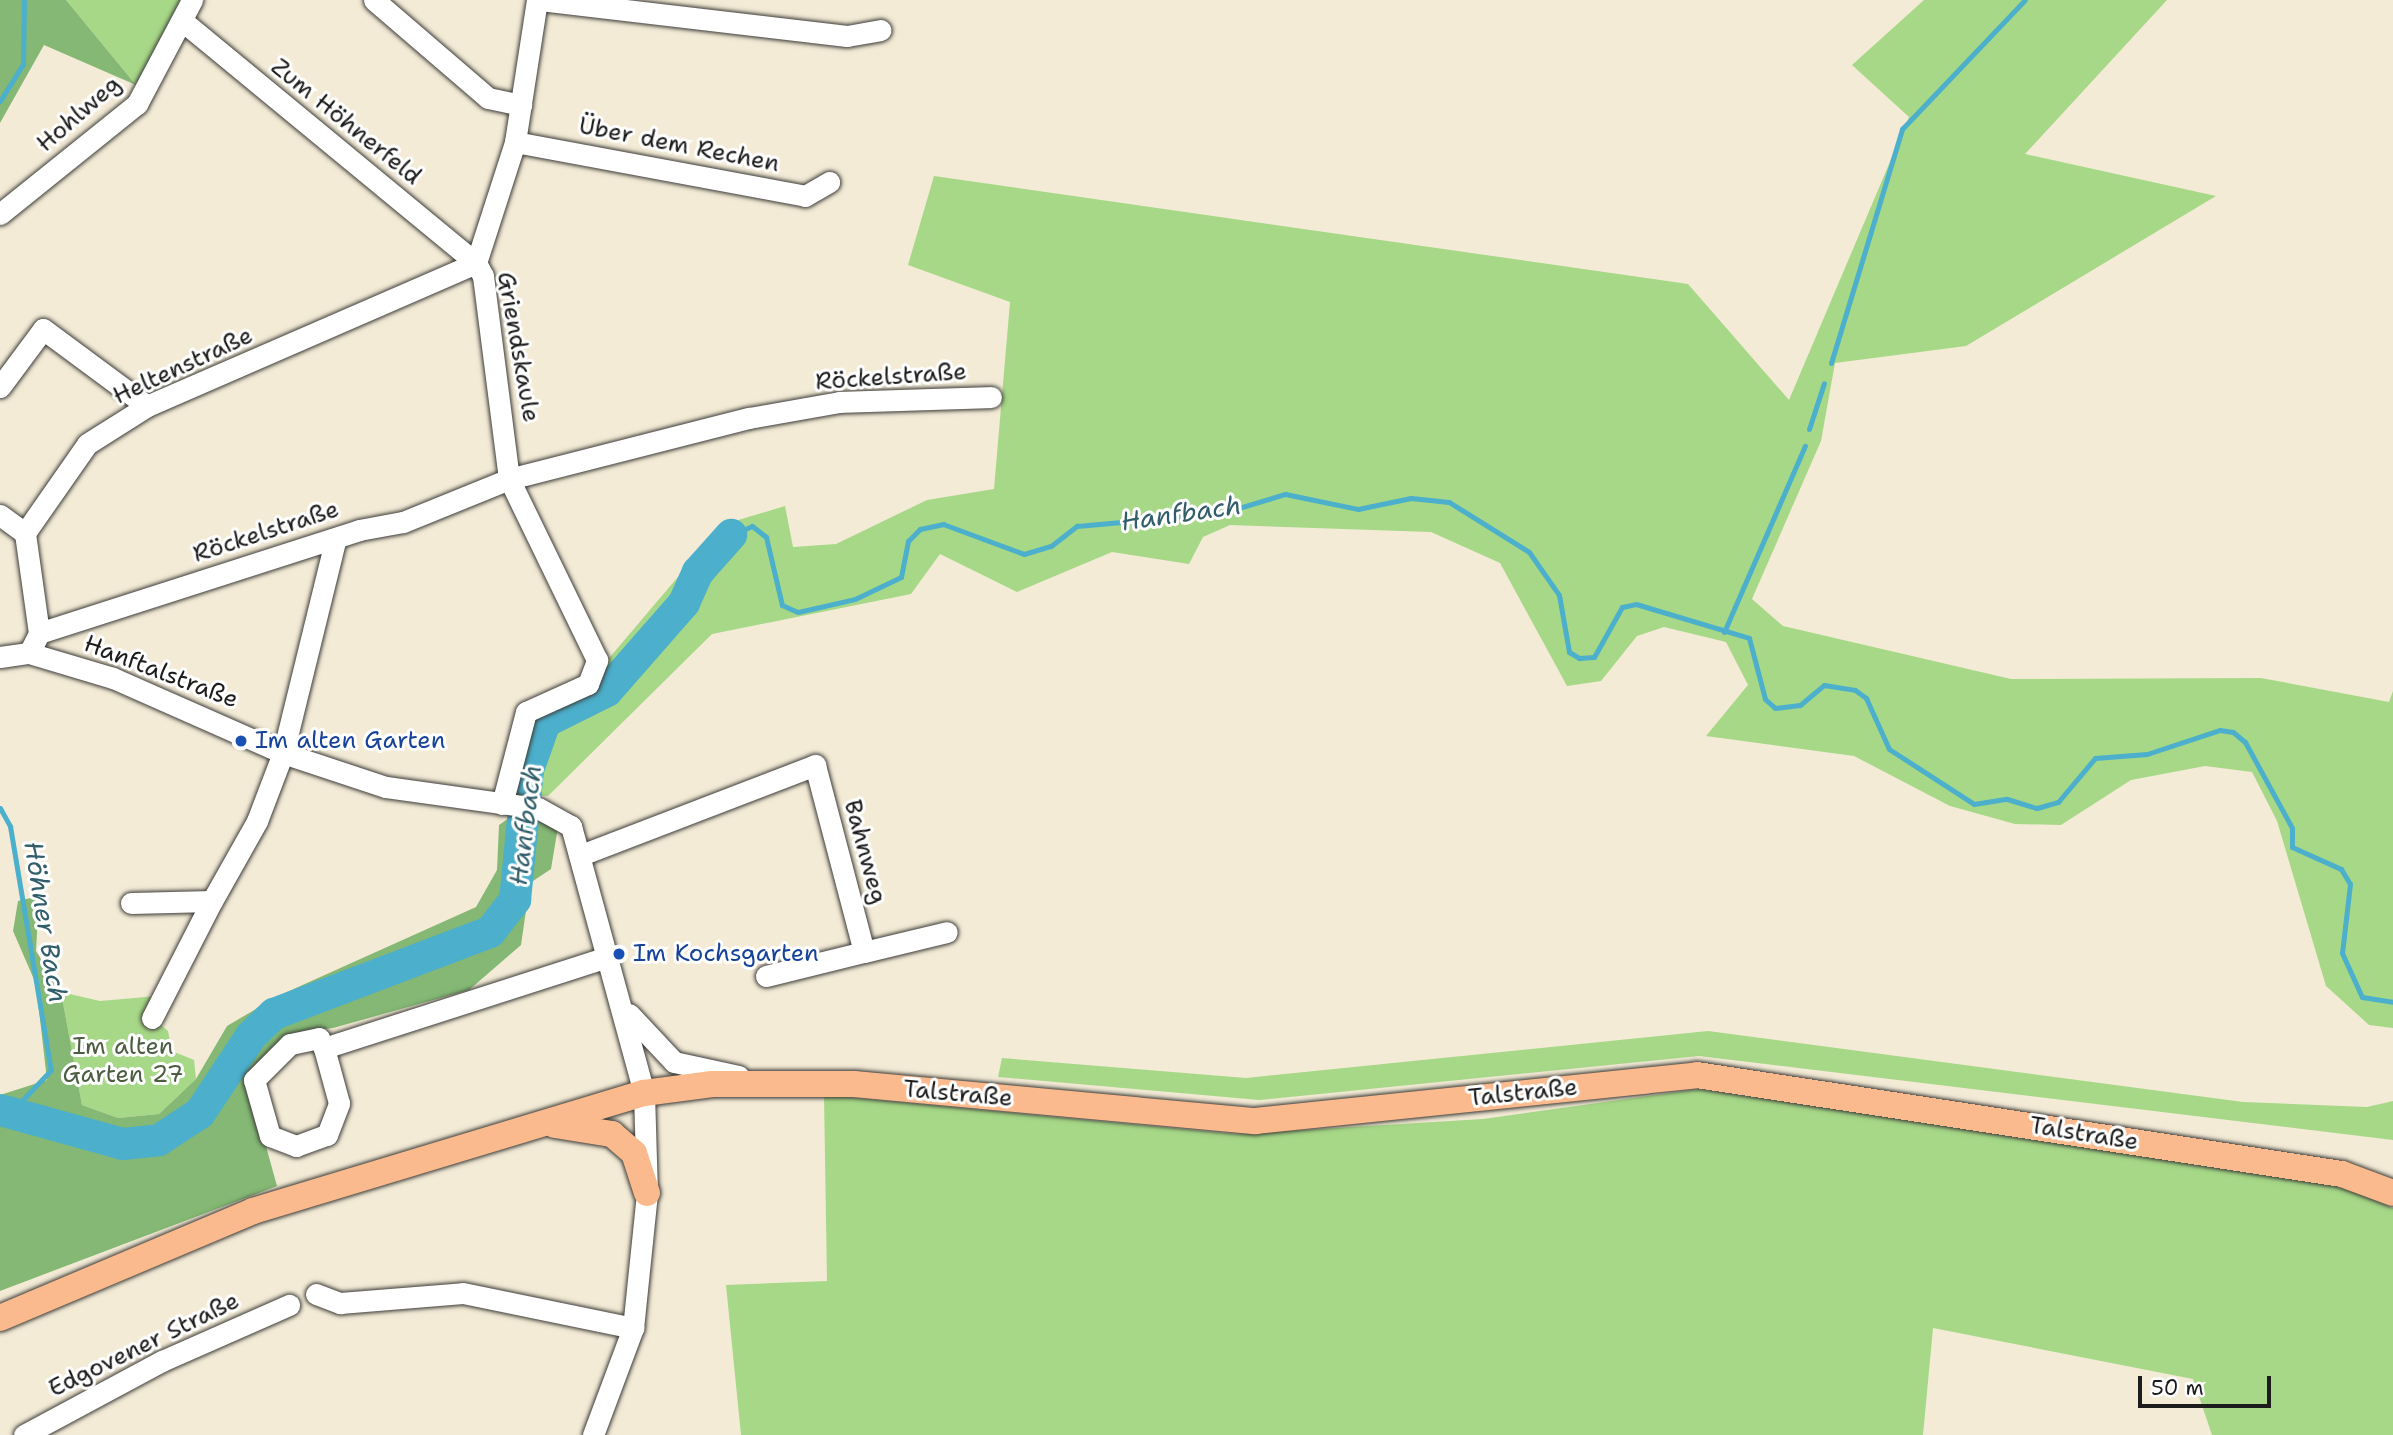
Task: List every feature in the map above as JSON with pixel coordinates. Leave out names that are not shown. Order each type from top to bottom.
[{"type":"main road","name":"Talstraße","points":[[528,1126],[644,1093],[781,1083],[1255,1121],[1697,1075],[2342,1174],[2393,1194]]},
{"type":"main road","points":[[0,1318],[253,1211],[528,1126],[575,1125],[612,1134],[634,1153],[647,1193]]},
{"type":"street","name":"Hohlweg","points":[[0,214],[137,104],[192,0]]},
{"type":"street","points":[[374,0],[488,98],[521,105]]},
{"type":"street","points":[[539,0],[847,36],[880,30]]},
{"type":"street","name":"Griendskaule","points":[[509,479],[483,275],[476,263],[516,142],[539,0]]},
{"type":"street","name":"Zum Höhnerfeld","points":[[182,21],[476,263]]},
{"type":"street","name":"Über dem Rechen","points":[[516,142],[805,195],[829,182]]},
{"type":"street","name":"Heltenstraße","points":[[25,533],[87,444],[147,406],[476,263]]},
{"type":"street","points":[[0,387],[43,329],[147,406]]},
{"type":"street","name":"Röckelstraße","points":[[38,633],[335,538],[403,522],[509,479],[840,402],[991,397]]},
{"type":"street","points":[[508,804],[526,712],[588,684],[597,660],[509,479]]},
{"type":"street","points":[[0,516],[25,533],[38,633],[29,653]]},
{"type":"street","points":[[152,1018],[257,821],[283,753],[335,538]]},
{"type":"street","name":"Hanftalstraße","points":[[0,657],[29,653],[199,711],[283,753],[386,787],[538,808],[570,826],[610,956],[644,1093],[647,1193],[633,1328],[593,1435]]},
{"type":"street","name":"Bahnweg","points":[[581,855],[815,765],[864,952]]},
{"type":"street","points":[[131,903],[212,901]]},
{"type":"street","points":[[766,976],[947,932]]},
{"type":"street","points":[[324,1048],[610,956]]},
{"type":"street","name":"Hanftalstraße","points":[[624,1007],[657,1051],[674,1062],[781,1083]]},
{"type":"street","points":[[319,1038],[324,1048],[339,1103],[327,1135],[296,1146],[270,1136],[254,1080],[290,1044],[319,1038]]},
{"type":"street","points":[[316,1294],[341,1303],[463,1293],[633,1328]]},
{"type":"street","name":"Edgovener Straße","points":[[24,1435],[162,1361],[289,1305]]},
{"type":"green space","points":[[0,0],[66,0],[136,85],[44,45],[0,123]]},
{"type":"green space","points":[[66,0],[190,0],[136,85]]},
{"type":"green space","points":[[1924,0],[2167,0],[2025,154],[2216,196],[1966,346],[1835,363],[1821,441],[1752,599],[1783,626],[2011,679],[2261,678],[2389,702],[2393,691],[2393,1028],[2369,1025],[2326,986],[2277,821],[2252,772],[2205,766],[2131,780],[2061,825],[2015,824],[1950,806],[1854,756],[1706,736],[1748,685],[1726,642],[1664,627],[1637,636],[1601,681],[1567,686],[1500,563],[1431,532],[1230,525],[1203,537],[1189,564],[1112,552],[1017,592],[940,554],[911,594],[712,634],[548,796],[520,794],[531,731],[582,690],[722,525],[785,506],[793,547],[836,544],[927,500],[994,489],[1010,302],[908,265],[934,176],[1688,284],[1789,400],[1909,117],[1852,65]]},
{"type":"green space","points":[[513,815],[558,827],[551,869],[530,883],[521,945],[469,990],[333,1028],[291,1033],[246,1074],[277,1186],[0,1291],[0,1095],[47,1080],[36,984],[13,931],[18,901],[39,896],[36,951],[61,992],[82,1105],[118,1118],[159,1114],[196,1079],[227,1026],[278,996],[476,907],[497,870],[499,825]]},
{"type":"green space","name":"Im alten Garten 27","points":[[61,992],[100,1001],[157,996],[153,1018],[168,1031],[172,1051],[194,1060],[196,1079],[159,1114],[118,1118],[82,1105]]},
{"type":"green space","points":[[1708,1031],[2243,1102],[2367,1107],[2393,1101],[2393,1140],[1699,1056],[1259,1100],[998,1077],[1002,1058],[1246,1078]]},
{"type":"green space","points":[[1698,1089],[2327,1180],[2393,1208],[2393,1435],[2212,1435],[2193,1379],[1933,1328],[1923,1435],[741,1435],[726,1285],[827,1281],[824,1095],[1236,1134],[1483,1119]]},
{"type":"waterway","name":"Höhner Bach","points":[[0,101],[23,64],[24,0]]},
{"type":"waterway","points":[[1831,363],[1902,129],[2025,0]]},
{"type":"waterway","points":[[1809,429],[1824,383]]},
{"type":"waterway","points":[[1724,632],[1805,446]]},
{"type":"waterway","name":"Hanfbach","points":[[731,535],[752,526],[766,537],[782,605],[798,612],[855,599],[901,577],[908,541],[920,529],[943,524],[1024,554],[1051,546],[1077,526],[1222,513],[1285,494],[1358,509],[1411,498],[1449,502],[1529,552],[1559,595],[1569,652],[1579,658],[1594,657],[1622,607],[1636,604],[1749,638],[1765,699],[1775,708],[1800,705],[1824,685],[1855,690],[1866,698],[1889,749],[1974,804],[2007,799],[2037,808],[2058,802],[2095,758],[2147,754],[2220,730],[2233,732],[2245,742],[2292,828],[2292,847],[2341,869],[2350,884],[2342,953],[2362,997],[2393,1002]]},
{"type":"waterway","name":"Hanfbach","points":[[0,1110],[123,1144],[159,1140],[200,1113],[251,1036],[274,1014],[490,932],[515,900],[528,770],[545,722],[607,691],[684,603],[698,572],[731,535]]},
{"type":"waterway","name":"Höhner Bach","points":[[0,808],[10,826],[51,1070],[11,1112]]},
{"type":"place","name":"Im alten Garten","points":[[241,741]]},
{"type":"place","name":"Im Kochsgarten","points":[[619,954]]}]
